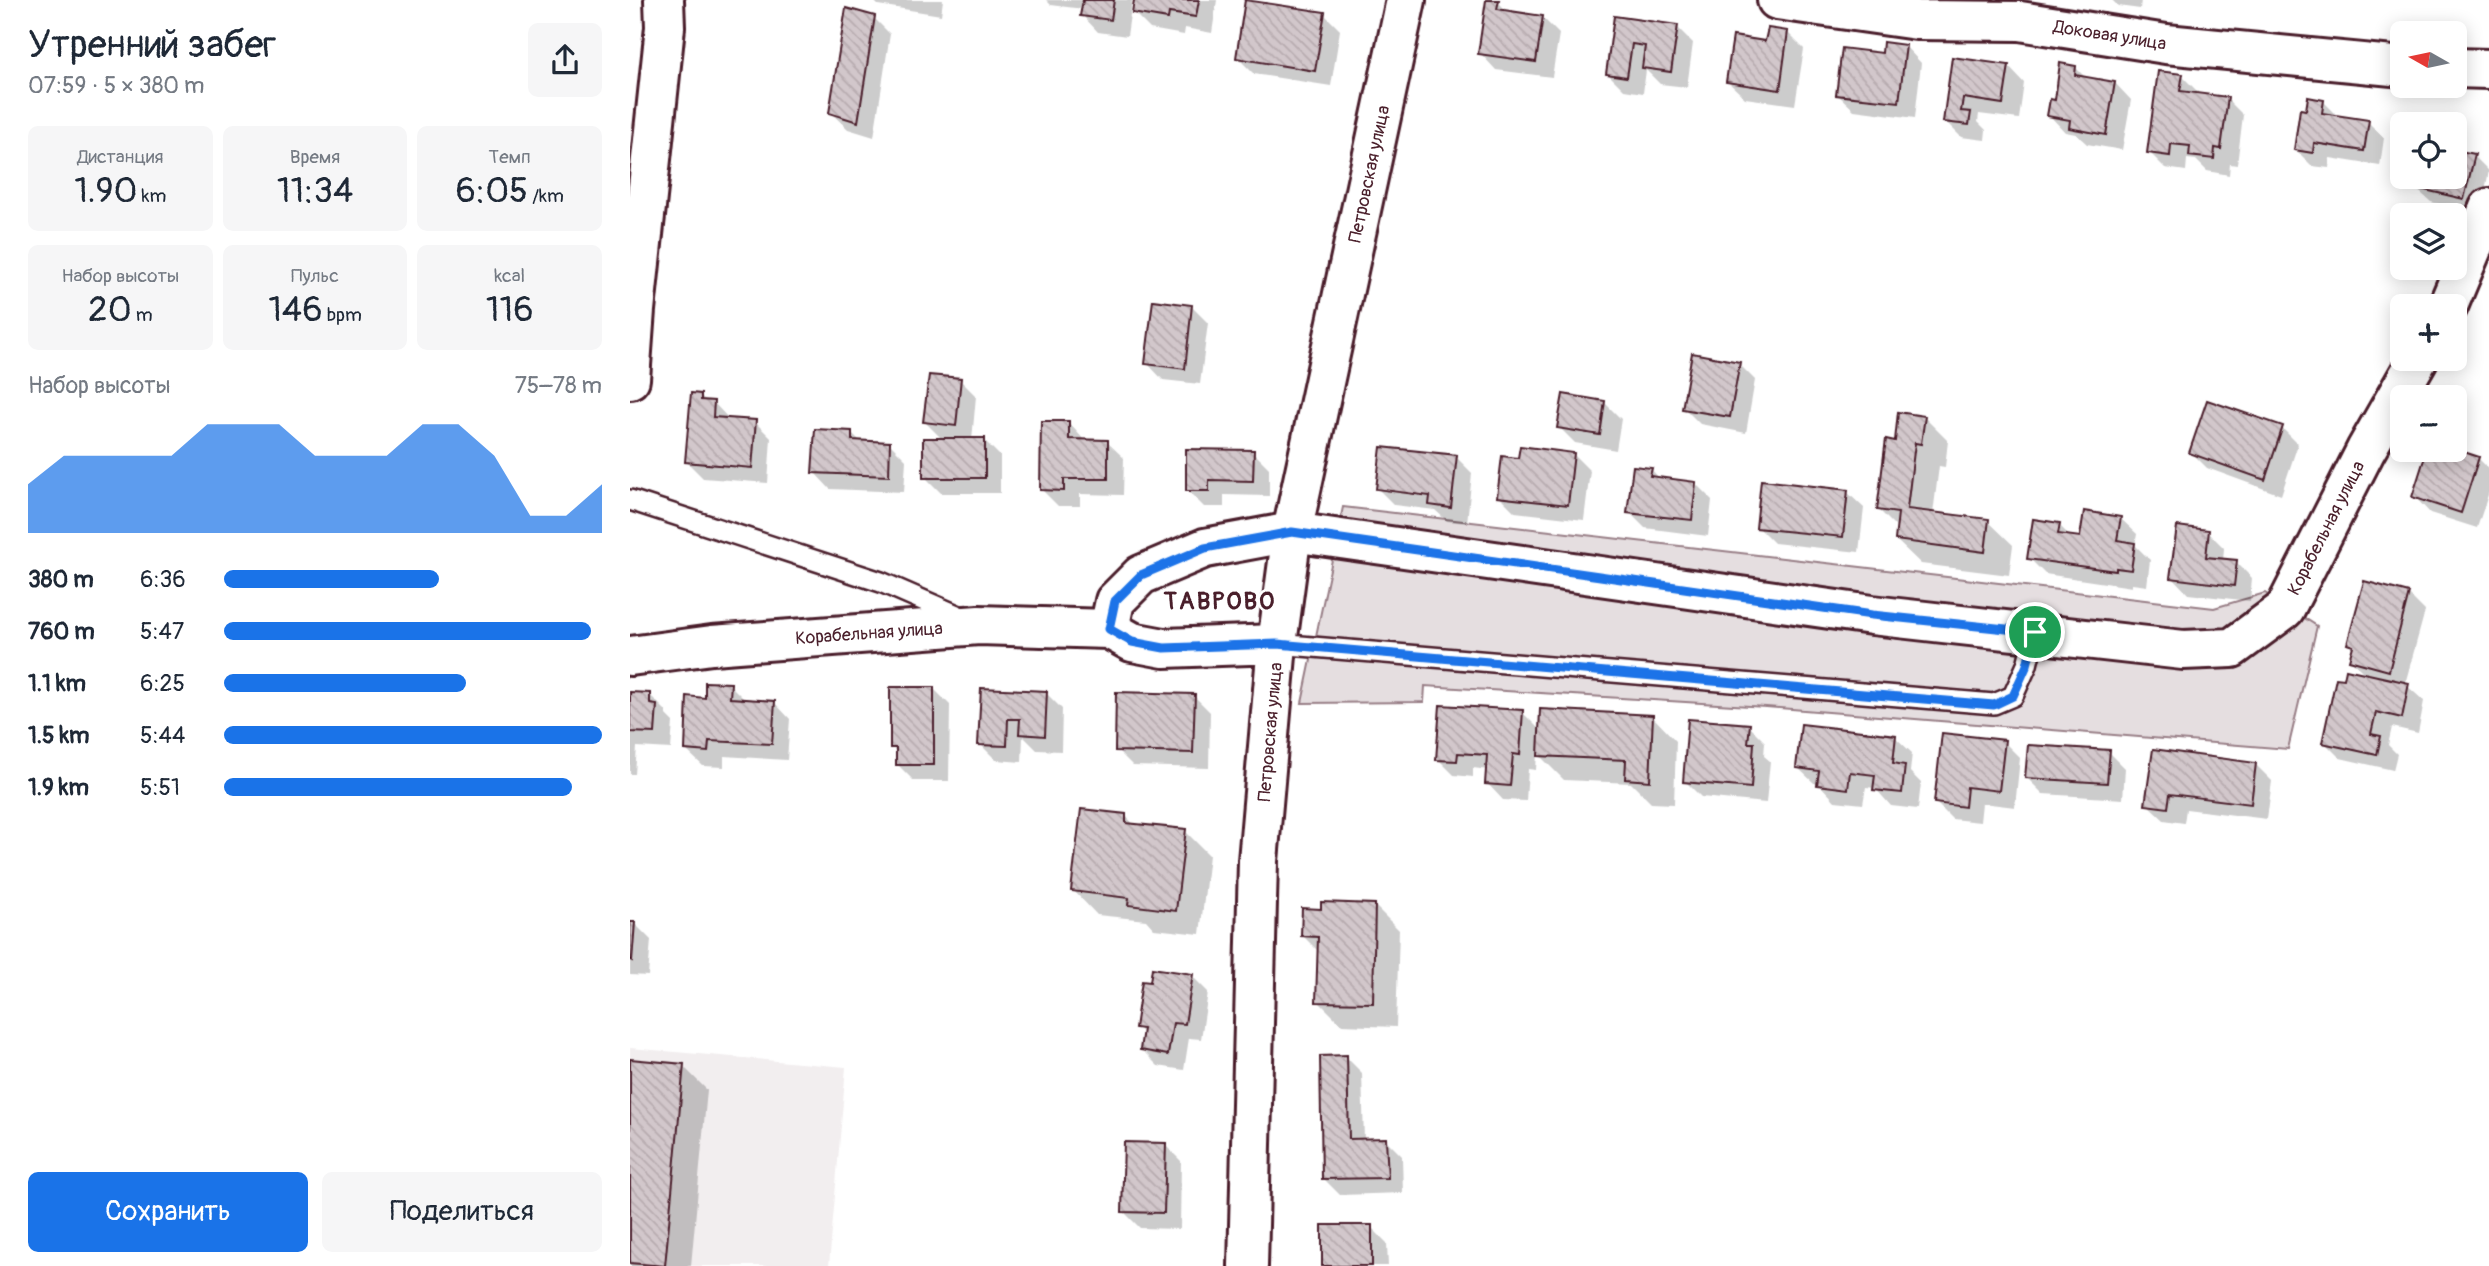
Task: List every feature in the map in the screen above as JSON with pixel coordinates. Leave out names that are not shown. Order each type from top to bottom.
[{"type":"street","points":[[630,379],[666,27],[664,0]]},
{"type":"street","name":"Петровская улица","points":[[1248,1266],[1258,861],[1277,644],[1292,532],[1406,0]]},
{"type":"street","name":"Доковая улица","points":[[1777,0],[1917,20],[2020,21],[2166,44],[2390,65]]},
{"type":"street","points":[[2468,68],[2489,69]]},
{"type":"street","points":[[2453,294],[2489,208]]},
{"type":"street","name":"Корабельная улица","points":[[1109,629],[1115,601],[1141,575],[1205,548],[1292,532],[1872,615],[2183,650],[2232,648],[2285,609],[2366,450],[2411,371]]},
{"type":"street","name":"Корабельная улица","points":[[630,656],[712,645],[979,625],[1109,629],[1132,642],[1164,648],[1277,644]]},
{"type":"lane","points":[[630,500],[881,582],[979,625]]},
{"type":"lane","points":[[1277,644],[1994,705],[2013,696],[2027,665],[2035,632]]},
{"type":"shaded area","points":[[1343,507],[2214,608],[2265,593],[2317,626],[2288,749],[1766,707],[1425,686],[1424,702],[1302,703]]},
{"type":"shaded area","points":[[630,1048],[846,1067],[829,1266],[630,1266]]},
{"type":"building","points":[[1083,0],[1114,0],[1111,20],[1080,16]]},
{"type":"building","points":[[1134,0],[1199,0],[1196,17],[1169,13],[1168,19],[1132,13]]},
{"type":"building","points":[[1245,0],[1325,12],[1315,71],[1236,58]]},
{"type":"building","points":[[1486,0],[1499,0],[1497,9],[1543,16],[1536,62],[1478,54]]},
{"type":"building","points":[[846,8],[875,16],[858,122],[829,113]]},
{"type":"building","points":[[1614,16],[1678,25],[1671,72],[1642,68],[1645,46],[1632,44],[1627,77],[1606,74]]},
{"type":"building","points":[[1768,28],[1788,31],[1780,90],[1726,82],[1733,36],[1765,41]]},
{"type":"building","points":[[1883,42],[1906,45],[1899,102],[1836,95],[1842,48],[1882,53]]},
{"type":"building","points":[[1952,57],[2009,65],[2003,104],[1963,98],[1961,111],[1971,112],[1969,125],[1943,122]]},
{"type":"building","points":[[2060,63],[2076,66],[2075,75],[2115,82],[2106,135],[2069,128],[2070,120],[2047,116],[2050,99],[2055,100]]},
{"type":"building","points":[[2158,71],[2183,74],[2180,91],[2228,97],[2221,149],[2215,148],[2214,159],[2189,156],[2190,146],[2171,144],[2170,156],[2147,153]]},
{"type":"building","points":[[2308,97],[2324,100],[2322,113],[2369,120],[2364,151],[2314,143],[2313,153],[2294,150],[2300,109],[2306,110]]},
{"type":"building","points":[[2467,152],[2475,154],[2467,187]]},
{"type":"building","points":[[2421,189],[2466,189],[2464,199]]},
{"type":"building","points":[[1153,300],[1192,305],[1185,369],[1145,364]]},
{"type":"building","points":[[1692,353],[1740,362],[1730,417],[1682,409]]},
{"type":"building","points":[[929,375],[961,378],[956,426],[923,422]]},
{"type":"building","points":[[691,393],[701,394],[701,400],[714,401],[713,417],[756,420],[752,468],[685,462]]},
{"type":"building","points":[[1563,394],[1605,401],[1600,435],[1557,428]]},
{"type":"building","points":[[2207,400],[2283,426],[2265,480],[2189,453]]},
{"type":"building","points":[[1898,412],[1925,416],[1921,444],[1915,443],[1907,509],[1989,519],[1985,552],[1895,540],[1898,513],[1877,510],[1886,439],[1895,441]]},
{"type":"building","points":[[1041,421],[1069,421],[1069,439],[1108,440],[1108,479],[1064,479],[1064,491],[1040,490]]},
{"type":"building","points":[[815,429],[852,431],[852,440],[890,442],[889,476],[812,473]]},
{"type":"building","points":[[923,438],[985,438],[985,478],[923,478]]},
{"type":"building","points":[[1520,446],[1574,453],[1568,505],[1497,497],[1502,456],[1518,458]]},
{"type":"building","points":[[1381,447],[1457,455],[1451,508],[1429,505],[1430,496],[1376,489]]},
{"type":"building","points":[[1186,449],[1254,450],[1253,481],[1209,480],[1209,491],[1186,491]]},
{"type":"building","points":[[2467,453],[2479,457],[2461,513],[2412,497],[2423,462],[2467,462]]},
{"type":"building","points":[[1633,466],[1652,468],[1650,476],[1696,482],[1692,520],[1627,513]]},
{"type":"building","points":[[1761,480],[1848,490],[1843,537],[1756,528]]},
{"type":"building","points":[[2084,511],[2121,517],[2117,540],[2135,543],[2131,570],[2116,568],[2116,571],[2027,559],[2033,519],[2060,523],[2058,534],[2080,537]]},
{"type":"building","points":[[2177,526],[2209,530],[2206,557],[2237,560],[2234,586],[2170,578]]},
{"type":"building","points":[[2364,581],[2409,593],[2389,671],[2349,660],[2353,646],[2347,644]]},
{"type":"building","points":[[2346,669],[2409,683],[2402,718],[2376,712],[2371,734],[2381,736],[2377,755],[2322,743],[2336,678],[2344,679]]},
{"type":"building","points":[[705,682],[731,683],[730,698],[775,701],[772,744],[709,741],[708,752],[685,750],[687,696],[705,698]]},
{"type":"building","points":[[890,687],[934,687],[934,765],[896,765],[896,748],[890,748]]},
{"type":"building","points":[[981,688],[1047,691],[1045,736],[1019,734],[1020,719],[1008,719],[1007,746],[978,745]]},
{"type":"building","points":[[630,692],[650,693],[650,704],[657,705],[655,733],[630,732]]},
{"type":"building","points":[[1116,692],[1195,694],[1193,753],[1115,751]]},
{"type":"building","points":[[1440,705],[1523,710],[1520,755],[1513,754],[1510,786],[1485,784],[1487,755],[1458,753],[1457,761],[1436,760]]},
{"type":"building","points":[[1540,709],[1653,715],[1650,781],[1625,779],[1626,760],[1538,756]]},
{"type":"building","points":[[1688,719],[1750,724],[1748,743],[1754,743],[1751,788],[1683,782]]},
{"type":"building","points":[[1801,724],[1896,735],[1893,763],[1905,765],[1902,793],[1873,790],[1875,775],[1850,772],[1848,789],[1817,785],[1819,771],[1796,768]]},
{"type":"building","points":[[1942,733],[2005,740],[1999,791],[1967,787],[1965,807],[1934,803]]},
{"type":"building","points":[[2028,745],[2110,750],[2107,783],[2025,778]]},
{"type":"building","points":[[2153,749],[2256,763],[2251,804],[2170,794],[2168,808],[2145,805]]},
{"type":"building","points":[[1081,809],[1126,814],[1126,823],[1186,829],[1176,911],[1128,905],[1129,898],[1071,891]]},
{"type":"building","points":[[1321,902],[1375,904],[1373,1003],[1316,1002],[1318,937],[1301,936],[1302,908],[1321,909]]},
{"type":"building","points":[[630,922],[635,922],[632,961],[630,960]]},
{"type":"building","points":[[1152,968],[1193,974],[1185,1024],[1173,1023],[1168,1055],[1140,1050],[1143,1029],[1135,1028],[1142,981],[1150,982]]},
{"type":"building","points":[[1347,1055],[1349,1139],[1386,1138],[1388,1178],[1322,1179],[1320,1056]]},
{"type":"building","points":[[630,1059],[684,1064],[665,1266],[630,1263]]},
{"type":"building","points":[[1124,1142],[1166,1143],[1164,1213],[1122,1212]]},
{"type":"building","points":[[1322,1225],[1372,1225],[1372,1266],[1322,1266]]},
{"type":"district","name":"ТАВРОВО","points":[[1220,601]]},
{"type":"route","points":[[1292,532],[1872,615],[2035,632],[2027,665],[2013,696],[1994,705],[1277,644],[1164,648],[1132,642],[1109,629],[1115,601],[1141,575],[1205,548],[1292,532]]}]
